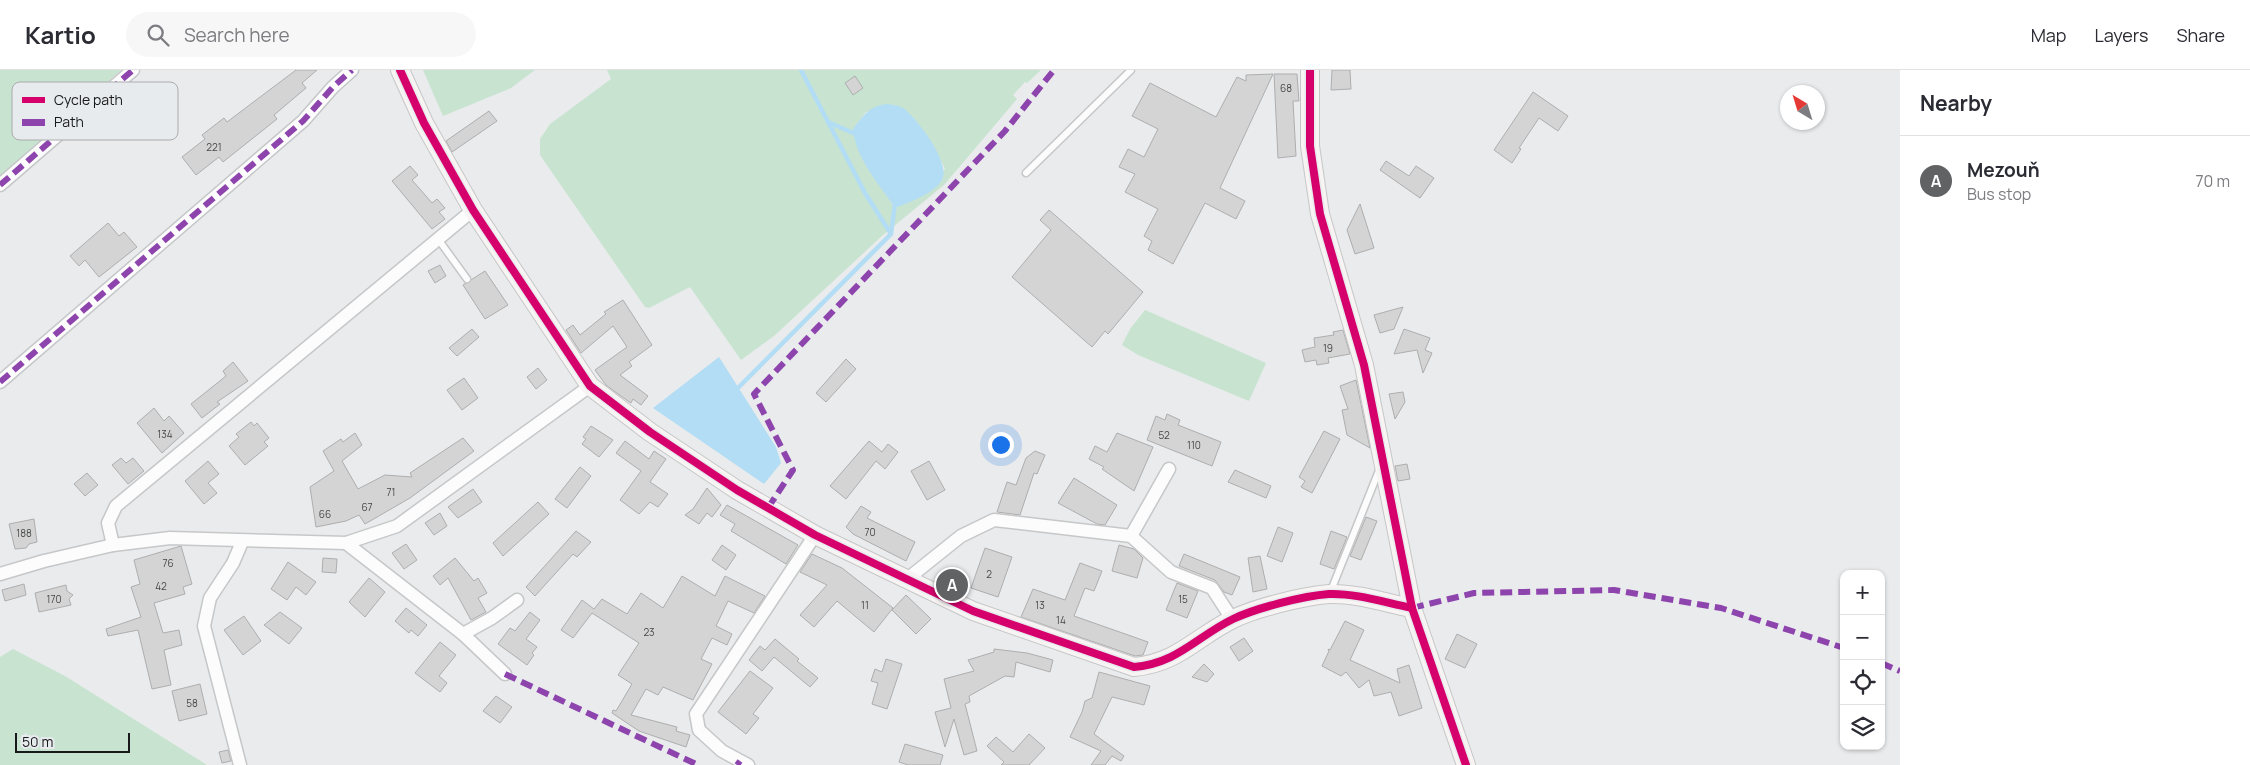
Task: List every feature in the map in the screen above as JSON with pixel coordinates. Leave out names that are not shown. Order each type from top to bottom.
[{"type":"street","points":[[120,82],[134,70]]},
{"type":"street","points":[[0,382],[303,121],[333,86],[352,70]]},
{"type":"street","points":[[400,70],[424,123],[473,210],[590,386],[650,432],[737,490],[815,535],[972,611],[1134,667],[1155,665],[1180,653],[1232,619],[1259,609],[1330,594],[1365,598],[1412,608]]},
{"type":"street","points":[[1310,70],[1310,146],[1320,214],[1364,365],[1412,608],[1466,765]]},
{"type":"street","points":[[0,185],[52,140]]},
{"type":"street","points":[[113,545],[108,523],[116,506],[473,210]]},
{"type":"street","points":[[0,574],[44,561],[113,545],[170,538],[221,539],[242,542],[346,543],[397,526],[590,386]]},
{"type":"street","points":[[1131,536],[1169,469]]},
{"type":"street","points":[[906,580],[961,536],[994,520],[1131,536],[1171,572],[1212,588],[1232,619]]},
{"type":"street","points":[[748,765],[722,751],[699,730],[696,714],[815,535]]},
{"type":"street","points":[[240,765],[204,626],[210,598],[232,563],[242,542]]},
{"type":"street","points":[[346,543],[463,634],[505,674]]},
{"type":"street","points":[[463,634],[492,618],[517,600]]},
{"type":"lane","points":[[1026,174],[1131,70]]},
{"type":"lane","points":[[438,240],[467,278]]},
{"type":"lane","points":[[1330,594],[1382,462]]},
{"type":"green space","points":[[0,70],[121,70],[107,82],[12,82],[12,140],[41,140],[0,176]]},
{"type":"green space","points":[[423,70],[535,70],[511,88],[443,116]]},
{"type":"green space","points":[[607,70],[1041,70],[1027,83],[1025,82],[1013,95],[1017,99],[944,185],[883,235],[774,336],[741,360],[690,287],[649,308],[645,307],[540,155],[540,139],[550,124],[611,79]],"holes":[[[866,112],[913,117],[934,147],[945,169],[895,208],[880,185],[853,129]]]},
{"type":"green space","points":[[1145,310],[1266,363],[1249,401],[1138,355],[1122,345],[1130,329]]},
{"type":"green space","points":[[13,649],[65,676],[207,765],[0,765],[0,657]]},
{"type":"water","points":[[888,104],[903,108],[916,121],[938,153],[944,173],[942,180],[933,189],[921,197],[895,208],[863,161],[853,129],[876,106]]},
{"type":"water","points":[[719,357],[776,447],[781,463],[764,484],[653,408]]},
{"type":"building","points":[[296,70],[317,70],[302,83],[306,88],[274,115],[277,119],[223,162],[219,157],[196,175],[182,157],[205,139],[202,135],[224,118],[227,122]]},
{"type":"building","points":[[1332,70],[1350,70],[1351,89],[1331,90]]},
{"type":"building","points":[[1273,74],[1220,188],[1245,201],[1236,219],[1205,203],[1173,264],[1148,250],[1152,241],[1144,236],[1158,209],[1125,192],[1135,174],[1119,167],[1128,149],[1144,157],[1158,129],[1132,116],[1150,83],[1216,117],[1237,77],[1246,81],[1246,75]]},
{"type":"building","points":[[1274,74],[1297,74],[1299,101],[1293,101],[1296,156],[1278,158]]},
{"type":"building","points":[[855,76],[863,88],[853,95],[845,83]]},
{"type":"building","points":[[1533,92],[1568,116],[1558,131],[1539,118],[1519,148],[1521,149],[1512,163],[1494,150]]},
{"type":"building","points":[[489,111],[497,121],[452,152],[446,141]]},
{"type":"building","points":[[1386,161],[1409,176],[1416,166],[1434,178],[1420,198],[1380,170]]},
{"type":"building","points":[[410,166],[418,175],[412,180],[432,203],[437,199],[445,208],[439,212],[445,219],[432,229],[392,181]]},
{"type":"building","points":[[1360,204],[1374,248],[1355,254],[1347,230]]},
{"type":"building","points":[[1049,210],[1143,292],[1108,334],[1105,331],[1092,347],[1012,277],[1051,230],[1040,220]]},
{"type":"building","points":[[108,223],[119,236],[124,232],[137,247],[99,277],[85,260],[79,266],[70,256]]},
{"type":"building","points":[[440,265],[446,276],[435,283],[428,271]]},
{"type":"building","points":[[485,271],[508,305],[485,319],[463,285]]},
{"type":"building","points":[[623,300],[652,345],[629,362],[632,366],[620,375],[648,396],[641,405],[633,399],[631,403],[606,385],[595,370],[627,347],[613,326],[581,353],[566,330],[573,325],[580,335],[606,314],[604,312]]},
{"type":"building","points":[[1403,307],[1394,329],[1380,333],[1374,315]]},
{"type":"building","points":[[472,329],[479,337],[457,356],[449,348]]},
{"type":"building","points":[[1404,329],[1430,338],[1425,350],[1432,353],[1423,373],[1417,350],[1394,354]]},
{"type":"building","points":[[1343,330],[1350,354],[1328,358],[1329,363],[1317,365],[1316,360],[1305,362],[1302,350],[1315,347],[1314,338],[1334,335],[1333,332]]},
{"type":"building","points":[[846,359],[856,369],[826,402],[816,393]]},
{"type":"building","points":[[233,362],[248,381],[217,402],[220,404],[202,418],[191,404],[226,376],[223,371]]},
{"type":"building","points":[[538,368],[547,380],[536,389],[527,377]]},
{"type":"building","points":[[464,378],[478,398],[462,410],[447,390]]},
{"type":"building","points":[[1356,380],[1370,448],[1347,435],[1342,410],[1348,409],[1340,386]]},
{"type":"building","points":[[1403,392],[1405,402],[1395,419],[1389,394]]},
{"type":"building","points":[[154,408],[164,421],[169,416],[184,433],[162,453],[137,423]]},
{"type":"building","points":[[1167,414],[1180,420],[1178,425],[1221,442],[1212,466],[1147,440],[1156,416],[1165,420]]},
{"type":"building","points":[[251,422],[254,426],[257,423],[269,438],[264,442],[268,446],[245,465],[229,446],[239,437],[236,434]]},
{"type":"building","points":[[591,426],[613,440],[599,457],[582,444],[586,439],[583,437]]},
{"type":"building","points":[[1324,431],[1340,439],[1312,493],[1301,487],[1305,481],[1299,477]]},
{"type":"building","points":[[355,433],[362,445],[342,461],[358,489],[385,475],[412,477],[410,473],[463,438],[474,451],[410,498],[365,524],[359,515],[346,521],[316,527],[310,487],[334,471],[323,451],[341,439],[343,442]]},
{"type":"building","points":[[1117,433],[1153,447],[1134,491],[1102,469],[1104,467],[1089,459],[1095,446],[1107,452]]},
{"type":"building","points":[[625,441],[649,459],[654,451],[666,459],[650,482],[668,494],[658,507],[650,502],[639,514],[620,500],[641,471],[616,453]]},
{"type":"building","points":[[869,441],[882,452],[888,444],[898,452],[885,469],[876,461],[846,499],[830,486]]},
{"type":"building","points":[[1035,451],[1045,455],[1037,474],[1034,473],[1020,515],[997,512],[1007,482],[1016,485],[1026,458]]},
{"type":"building","points":[[121,458],[126,463],[133,458],[144,471],[128,484],[112,465]]},
{"type":"building","points":[[208,461],[219,474],[208,483],[217,493],[204,504],[185,481]]},
{"type":"building","points":[[929,461],[945,490],[927,500],[911,471]]},
{"type":"building","points":[[1407,464],[1410,479],[1398,481],[1395,466]]},
{"type":"building","points":[[580,467],[591,476],[567,508],[555,499]]},
{"type":"building","points":[[1235,470],[1271,486],[1266,498],[1228,482]]},
{"type":"building","points":[[87,473],[98,485],[85,496],[74,484]]},
{"type":"building","points":[[1074,478],[1117,505],[1105,525],[1097,524],[1058,503]]},
{"type":"building","points":[[707,488],[721,505],[712,517],[707,513],[699,524],[685,515],[693,509]]},
{"type":"building","points":[[473,489],[482,502],[458,518],[448,507]]},
{"type":"building","points":[[538,502],[549,514],[503,556],[493,543]]},
{"type":"building","points":[[727,505],[798,545],[786,564],[731,531],[735,524],[720,515]]},
{"type":"building","points":[[861,506],[871,512],[867,518],[915,542],[906,561],[853,534],[846,527]]},
{"type":"building","points":[[440,513],[447,526],[434,535],[425,523]]},
{"type":"building","points":[[1366,517],[1377,521],[1361,560],[1350,556]]},
{"type":"building","points":[[34,519],[37,542],[29,544],[26,548],[15,549],[9,524]]},
{"type":"building","points":[[1278,527],[1293,533],[1282,562],[1267,556]]},
{"type":"building","points":[[576,531],[591,542],[577,557],[573,554],[535,596],[526,587]]},
{"type":"building","points":[[1331,531],[1347,537],[1334,569],[1320,564]]},
{"type":"building","points":[[406,544],[417,560],[404,569],[392,553]]},
{"type":"building","points":[[722,545],[736,555],[726,570],[712,560]]},
{"type":"building","points":[[1119,545],[1134,549],[1143,558],[1137,578],[1112,571]]},
{"type":"building","points":[[181,546],[192,584],[183,587],[185,594],[154,603],[163,633],[179,630],[182,645],[164,650],[171,685],[152,689],[138,630],[108,636],[106,629],[141,617],[131,587],[140,584],[134,560]]},
{"type":"building","points":[[985,548],[1012,557],[998,597],[971,588]]},
{"type":"building","points":[[812,554],[842,568],[893,608],[874,632],[837,601],[814,627],[800,615],[827,585],[800,572]]},
{"type":"building","points":[[1184,554],[1240,577],[1232,595],[1224,592],[1215,580],[1179,566]]},
{"type":"building","points":[[1260,556],[1267,589],[1253,592],[1248,558]]},
{"type":"building","points":[[323,558],[337,559],[336,573],[322,572]]},
{"type":"building","points":[[455,558],[474,581],[478,578],[487,593],[478,598],[486,612],[471,620],[448,578],[440,585],[433,576]]},
{"type":"building","points":[[288,562],[316,582],[306,595],[296,587],[287,600],[271,589]]},
{"type":"building","points":[[1080,563],[1102,571],[1094,591],[1085,588],[1074,616],[1148,642],[1143,655],[1135,656],[1021,617],[1033,589],[1065,600]]},
{"type":"building","points":[[682,576],[715,596],[725,576],[765,596],[754,613],[728,601],[716,626],[732,634],[727,645],[712,638],[701,659],[712,664],[693,700],[663,687],[658,695],[646,689],[631,715],[677,727],[676,731],[690,735],[686,747],[639,731],[612,713],[613,710],[616,711],[632,684],[618,675],[639,643],[592,613],[573,638],[561,630],[582,600],[594,609],[602,599],[627,614],[641,593],[663,608]]},
{"type":"building","points":[[369,578],[385,592],[365,617],[349,602]]},
{"type":"building","points":[[1177,583],[1198,591],[1187,618],[1166,610]]},
{"type":"building","points":[[24,584],[26,595],[5,601],[2,590]]},
{"type":"building","points":[[66,585],[67,591],[73,595],[69,599],[71,605],[39,612],[35,593]]},
{"type":"building","points":[[906,595],[931,619],[916,634],[892,610]]},
{"type":"building","points":[[406,608],[427,625],[418,636],[411,630],[409,633],[395,621]]},
{"type":"building","points":[[280,612],[302,628],[289,644],[264,625]]},
{"type":"building","points":[[530,612],[540,620],[526,639],[537,647],[527,665],[498,644],[510,628],[515,631]]},
{"type":"building","points":[[244,616],[261,641],[243,655],[224,630]]},
{"type":"building","points":[[1345,621],[1364,630],[1350,660],[1400,683],[1397,669],[1409,665],[1422,708],[1399,716],[1391,692],[1374,696],[1369,680],[1359,688],[1346,672],[1341,676],[1322,666],[1329,651],[1328,649],[1330,650]]},
{"type":"building","points":[[1457,634],[1477,644],[1465,668],[1445,659]]},
{"type":"building","points":[[1244,638],[1253,651],[1239,661],[1230,647]]},
{"type":"building","points":[[775,639],[799,659],[797,661],[818,678],[810,687],[774,657],[762,671],[749,660],[760,646],[765,650]]},
{"type":"building","points":[[440,642],[456,655],[439,676],[447,683],[440,692],[415,673]]},
{"type":"building","points":[[994,649],[1027,653],[1053,660],[1050,672],[1016,662],[1014,677],[1005,676],[969,696],[970,702],[965,704],[977,751],[964,755],[954,719],[945,747],[935,712],[951,708],[944,679],[974,671],[968,660],[994,652]]},
{"type":"building","points":[[886,659],[902,664],[887,709],[872,704],[878,683],[871,681],[875,669],[882,672]]},
{"type":"building","points":[[1204,664],[1214,674],[1207,682],[1192,677]]},
{"type":"building","points":[[750,671],[773,688],[753,714],[759,718],[746,734],[718,712]]},
{"type":"building","points":[[1099,672],[1150,686],[1144,705],[1112,697],[1094,734],[1124,756],[1121,761],[1112,756],[1105,765],[1091,765],[1101,751],[1070,737],[1085,701],[1092,698]]},
{"type":"building","points":[[200,684],[207,714],[179,721],[172,691]]},
{"type":"building","points":[[496,696],[512,707],[500,723],[483,711]]},
{"type":"building","points":[[1029,734],[1045,748],[1029,765],[1001,765],[1004,762],[987,746],[996,737],[1013,752]]},
{"type":"building","points":[[905,744],[943,755],[940,765],[908,765],[899,762]]},
{"type":"building","points":[[228,750],[231,761],[222,763],[219,752]]},
{"type":"waterway","points":[[739,387],[891,234],[865,193],[801,70]]},
{"type":"waterway","points":[[828,122],[858,135]]},
{"type":"waterway","points":[[891,234],[895,203]]},
{"type":"marked path","points":[[119,82],[133,70]]},
{"type":"marked path","points":[[0,382],[303,121],[333,87],[352,70]]},
{"type":"marked path","points":[[768,508],[793,470],[754,394],[1005,131],[1054,70]]},
{"type":"marked path","points":[[0,185],[52,140]]},
{"type":"marked path","points":[[1412,608],[1474,593],[1614,590],[1721,608],[1840,647]]},
{"type":"marked path","points":[[1885,665],[1900,671]]},
{"type":"marked path","points":[[505,674],[698,765]]},
{"type":"marked path","points":[[737,765],[740,761]]},
{"type":"cycle path","points":[[400,70],[424,123],[473,210],[590,386],[650,432],[737,490],[815,535],[973,611],[1134,667],[1149,665],[1175,655],[1233,619],[1293,600],[1318,595],[1339,594],[1412,608]]},
{"type":"cycle path","points":[[1310,70],[1310,146],[1320,214],[1364,365],[1412,608],[1466,765]]},
{"type":"place","name":"Mezouň","points":[[952,585]]}]
